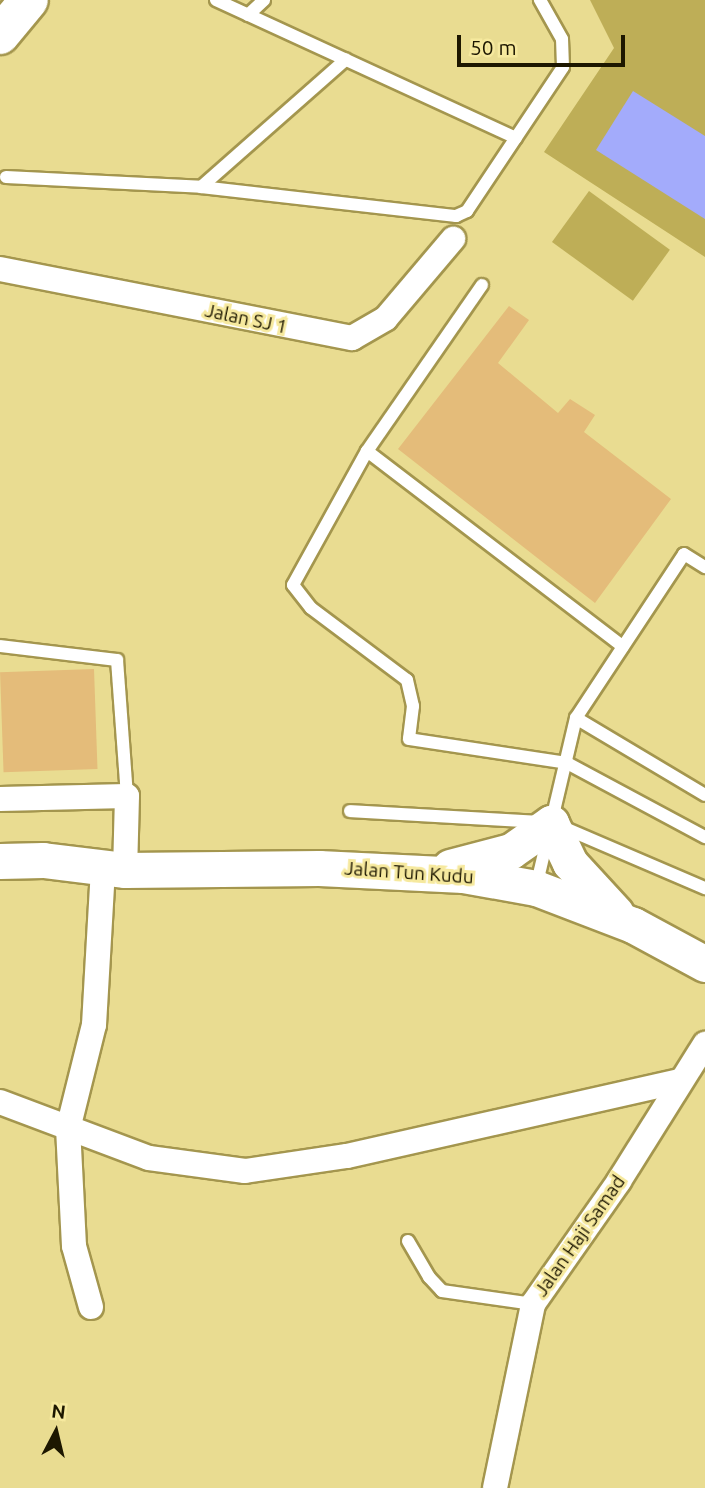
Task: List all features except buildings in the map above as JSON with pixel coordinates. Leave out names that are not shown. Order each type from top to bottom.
[{"type":"main road","points":[[0,35],[29,0]]},
{"type":"main road","points":[[419,872],[511,851],[551,823],[570,863],[586,884],[633,925]]},
{"type":"main road","name":"Jalan Tun Kudu","points":[[0,861],[43,860],[108,869],[419,872],[536,888],[633,925],[705,964]]},
{"type":"main road","name":"Jalan Tun Kudu","points":[[0,884],[44,883],[108,869]]},
{"type":"street","name":"Jalan SJ 1","points":[[0,269],[352,338],[386,318],[453,239]]},
{"type":"street","points":[[0,799],[127,796],[108,869],[94,1026],[68,1129],[74,1246],[91,1307]]},
{"type":"street","name":"Jalan Haji Samad","points":[[495,1488],[533,1304],[619,1181],[705,1044]]},
{"type":"street","points":[[0,1102],[149,1158],[205,1169],[285,1168],[680,1081]]},
{"type":"lane","points":[[216,0],[516,138]]},
{"type":"lane","points":[[248,15],[264,0]]},
{"type":"lane","points":[[6,177],[201,187],[456,216],[467,211],[558,78],[566,54],[540,0]]},
{"type":"lane","points":[[201,187],[346,59]]},
{"type":"lane","points":[[482,285],[367,451],[293,584],[311,608],[407,680],[413,706],[409,739],[567,763],[705,837]]},
{"type":"lane","points":[[367,451],[623,647]]},
{"type":"lane","points":[[536,888],[576,718],[684,554],[705,567]]},
{"type":"lane","points":[[0,646],[117,660],[127,796]]},
{"type":"lane","points":[[576,718],[705,795]]},
{"type":"lane","points":[[350,811],[551,823],[705,888]]},
{"type":"lane","points":[[408,1241],[429,1277],[442,1291],[533,1304]]},
{"type":"shaded area","points":[[590,0],[705,0],[705,257],[544,152],[614,48]]},
{"type":"shaded area","points":[[589,191],[670,250],[633,301],[552,242]]},
{"type":"water","points":[[633,91],[705,136],[705,219],[596,150]]}]
